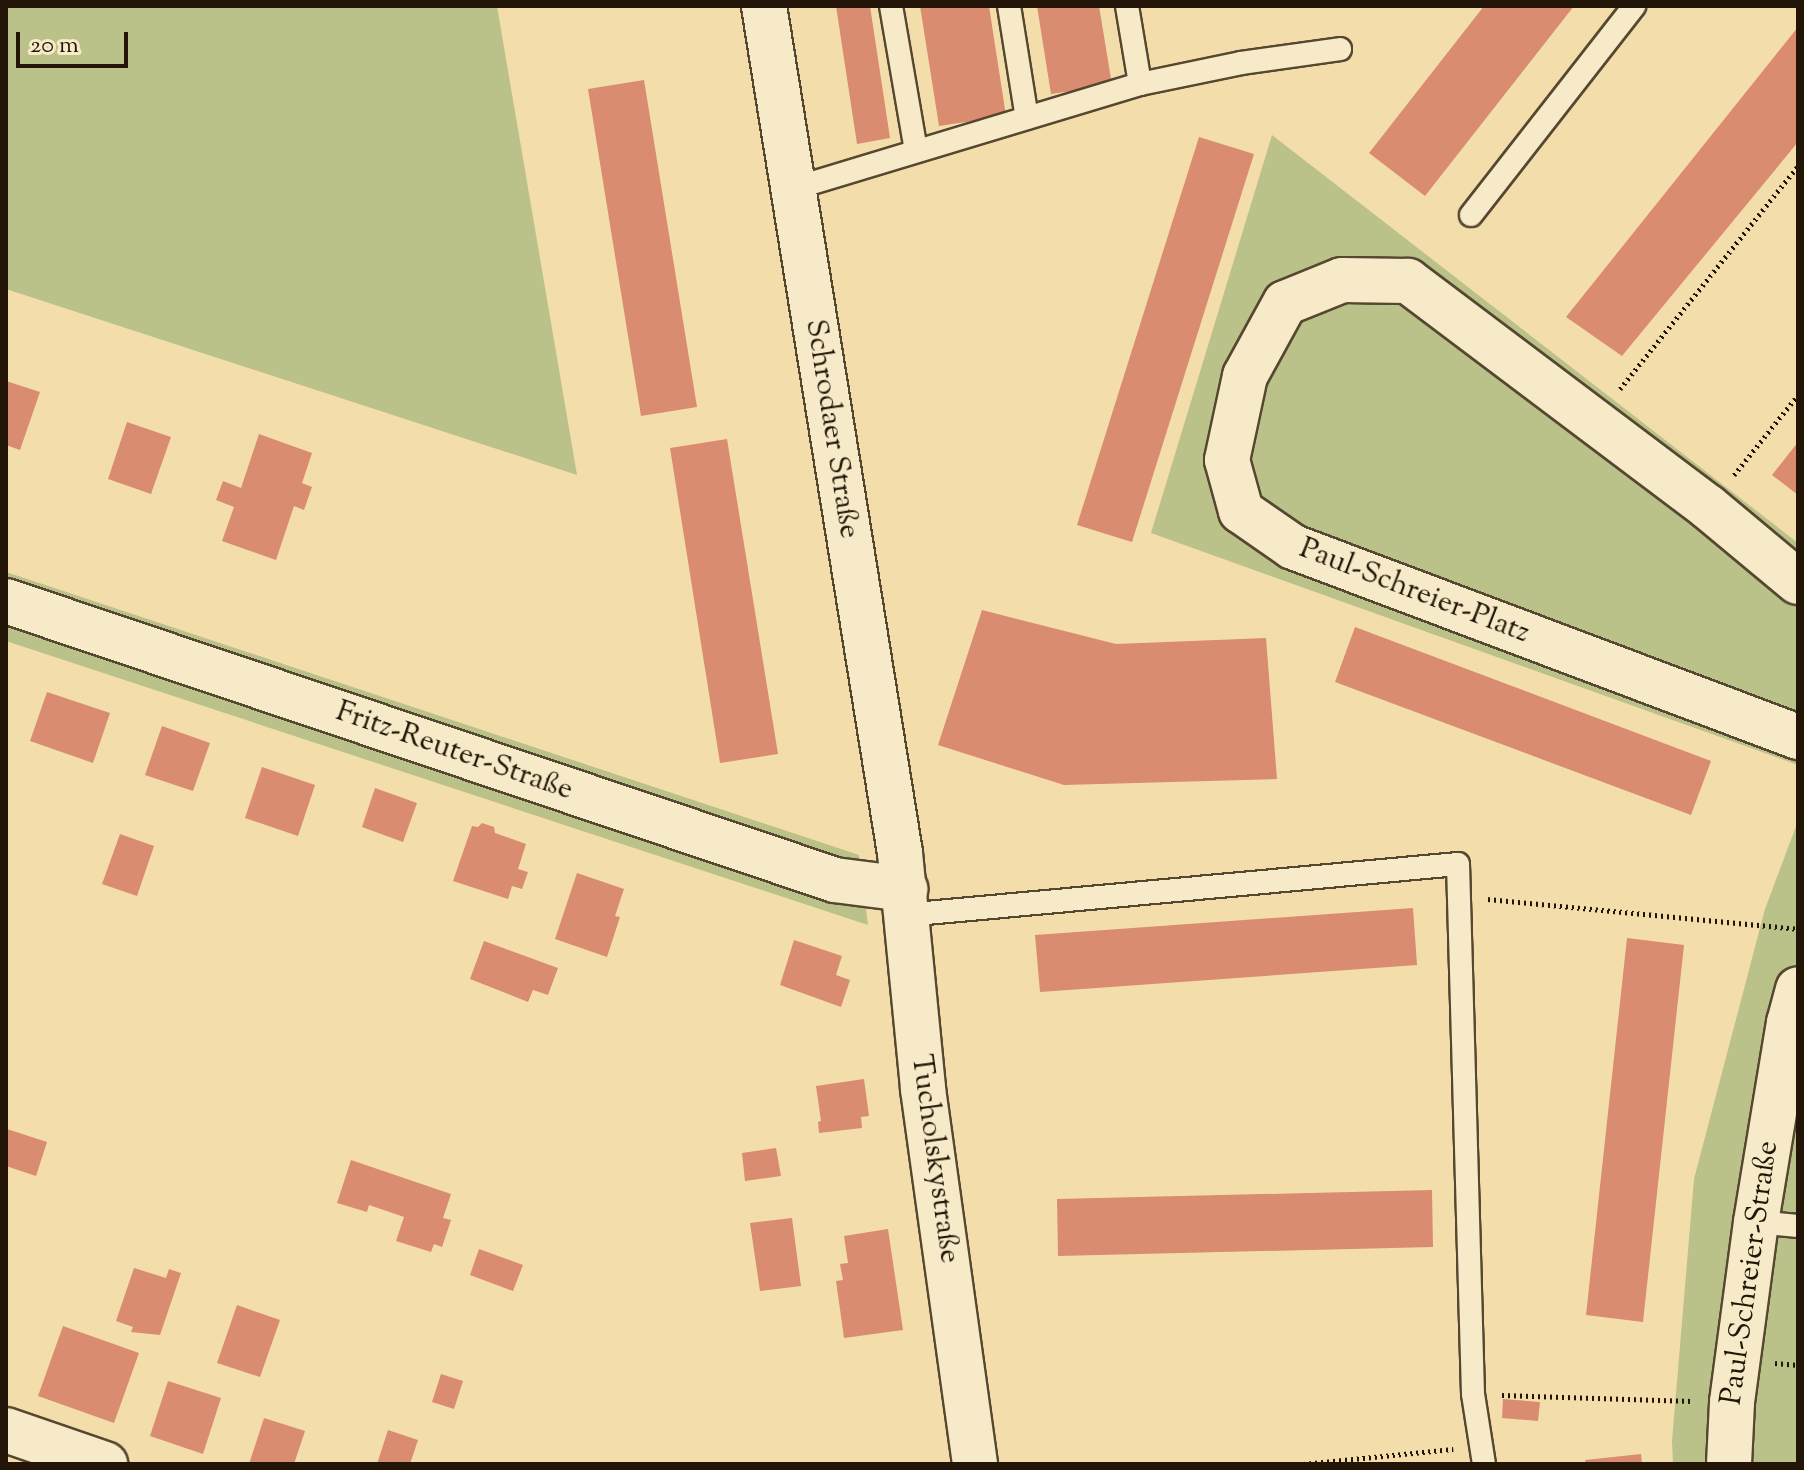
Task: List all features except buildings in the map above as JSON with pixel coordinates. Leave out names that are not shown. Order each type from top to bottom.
[{"type":"street","name":"Schrodaer Straße","points":[[764,6],[903,886]]},
{"type":"street","name":"Paul-Schreier-Platz","points":[[1798,582],[1708,507],[1408,281],[1342,280],[1285,303],[1245,376],[1227,460],[1241,511],[1293,547],[1798,737]]},
{"type":"street","name":"Fritz-Reuter-Straße","points":[[6,601],[835,880],[903,886]]},
{"type":"street","name":"Tucholskystraße","points":[[903,886],[923,1089],[975,1464]]},
{"type":"street","name":"Paul-Schreier-Straße","points":[[1729,1464],[1732,1402],[1777,1224],[1789,1023],[1798,989]]},
{"type":"street","points":[[6,1430],[105,1464]]},
{"type":"lane","points":[[891,6],[916,151]]},
{"type":"lane","points":[[1009,6],[1027,118]]},
{"type":"lane","points":[[1127,6],[1140,84]]},
{"type":"lane","points":[[1471,215],[1634,6]]},
{"type":"lane","points":[[792,189],[1140,84],[1241,63],[1340,49]]},
{"type":"lane","points":[[903,886],[1458,864],[1473,1394],[1482,1455]]},
{"type":"path","points":[[1595,421],[1798,166]]},
{"type":"path","points":[[1708,507],[1798,395]]},
{"type":"path","points":[[1461,896],[1798,929]]},
{"type":"path","points":[[1473,1394],[1732,1402]]},
{"type":"path","points":[[1303,1464],[1482,1455]]},
{"type":"green space","points":[[6,6],[497,6],[577,475],[6,289]]},
{"type":"green space","points":[[1272,135],[1798,543],[1798,765],[1151,533]]},
{"type":"green space","points":[[6,572],[859,855],[868,925],[6,641]]},
{"type":"green space","points":[[1798,821],[1798,1464],[1673,1464],[1672,1441],[1694,1179],[1765,909]]}]
